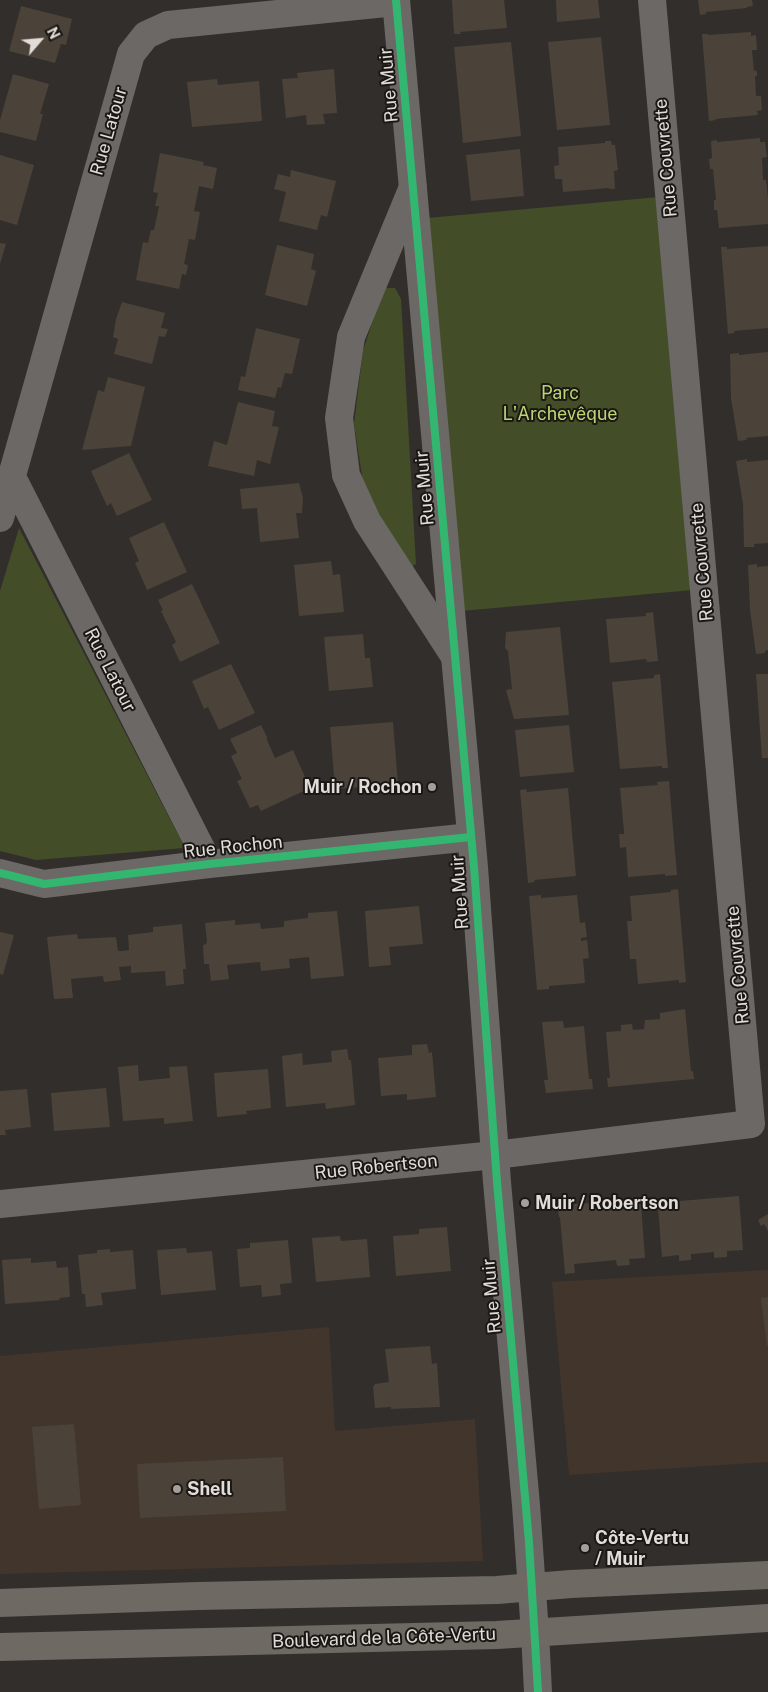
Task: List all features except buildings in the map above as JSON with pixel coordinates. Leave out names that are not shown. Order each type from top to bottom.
[{"type":"main road","points":[[0,1603],[206,1596],[497,1590],[571,1584],[768,1575]]},
{"type":"main road","name":"Boulevard de la Côte-Vertu","points":[[0,1647],[535,1633],[768,1618]]},
{"type":"street","name":"Rue Couvrette","points":[[652,0],[752,1124]]},
{"type":"street","name":"Rue Muir","points":[[396,1],[471,837],[495,1155],[526,1505],[538,1692]]},
{"type":"street","name":"Rue Latour","points":[[0,518],[131,54],[146,35],[168,25],[396,1]]},
{"type":"street","name":"Rue Muir","points":[[413,186],[351,337],[339,418],[346,475],[367,521],[455,657]]},
{"type":"street","name":"Rue Latour","points":[[12,475],[209,864]]},
{"type":"street","name":"Rue Rochon","points":[[0,873],[44,884],[209,864],[471,837]]},
{"type":"street","name":"Rue Robertson","points":[[0,1204],[495,1155],[752,1124]]},
{"type":"shaded area","points":[[768,1270],[768,1462],[569,1475],[552,1282]]},
{"type":"shaded area","points":[[329,1327],[335,1431],[475,1419],[483,1561],[0,1574],[0,1356]]},
{"type":"green space","name":"Parc L'Archevêque","points":[[670,196],[704,589],[451,612],[416,219]]},
{"type":"green space","points":[[383,288],[395,288],[401,299],[416,564],[408,569],[400,563],[363,482],[354,424],[363,351]]},
{"type":"green space","points":[[19,528],[185,848],[36,860],[0,851],[0,591]]},
{"type":"cycle path","points":[[396,0],[474,867],[497,1182],[529,1542],[538,1692]]},
{"type":"cycle path","points":[[0,873],[44,884],[209,864],[471,837]]},
{"type":"place","name":"Muir / Rochon","points":[[432,787]]},
{"type":"place","name":"Muir / Robertson","points":[[525,1203]]},
{"type":"place","name":"Shell","points":[[177,1489]]},
{"type":"place","name":"Côte-Vertu / Muir","points":[[585,1548]]}]
